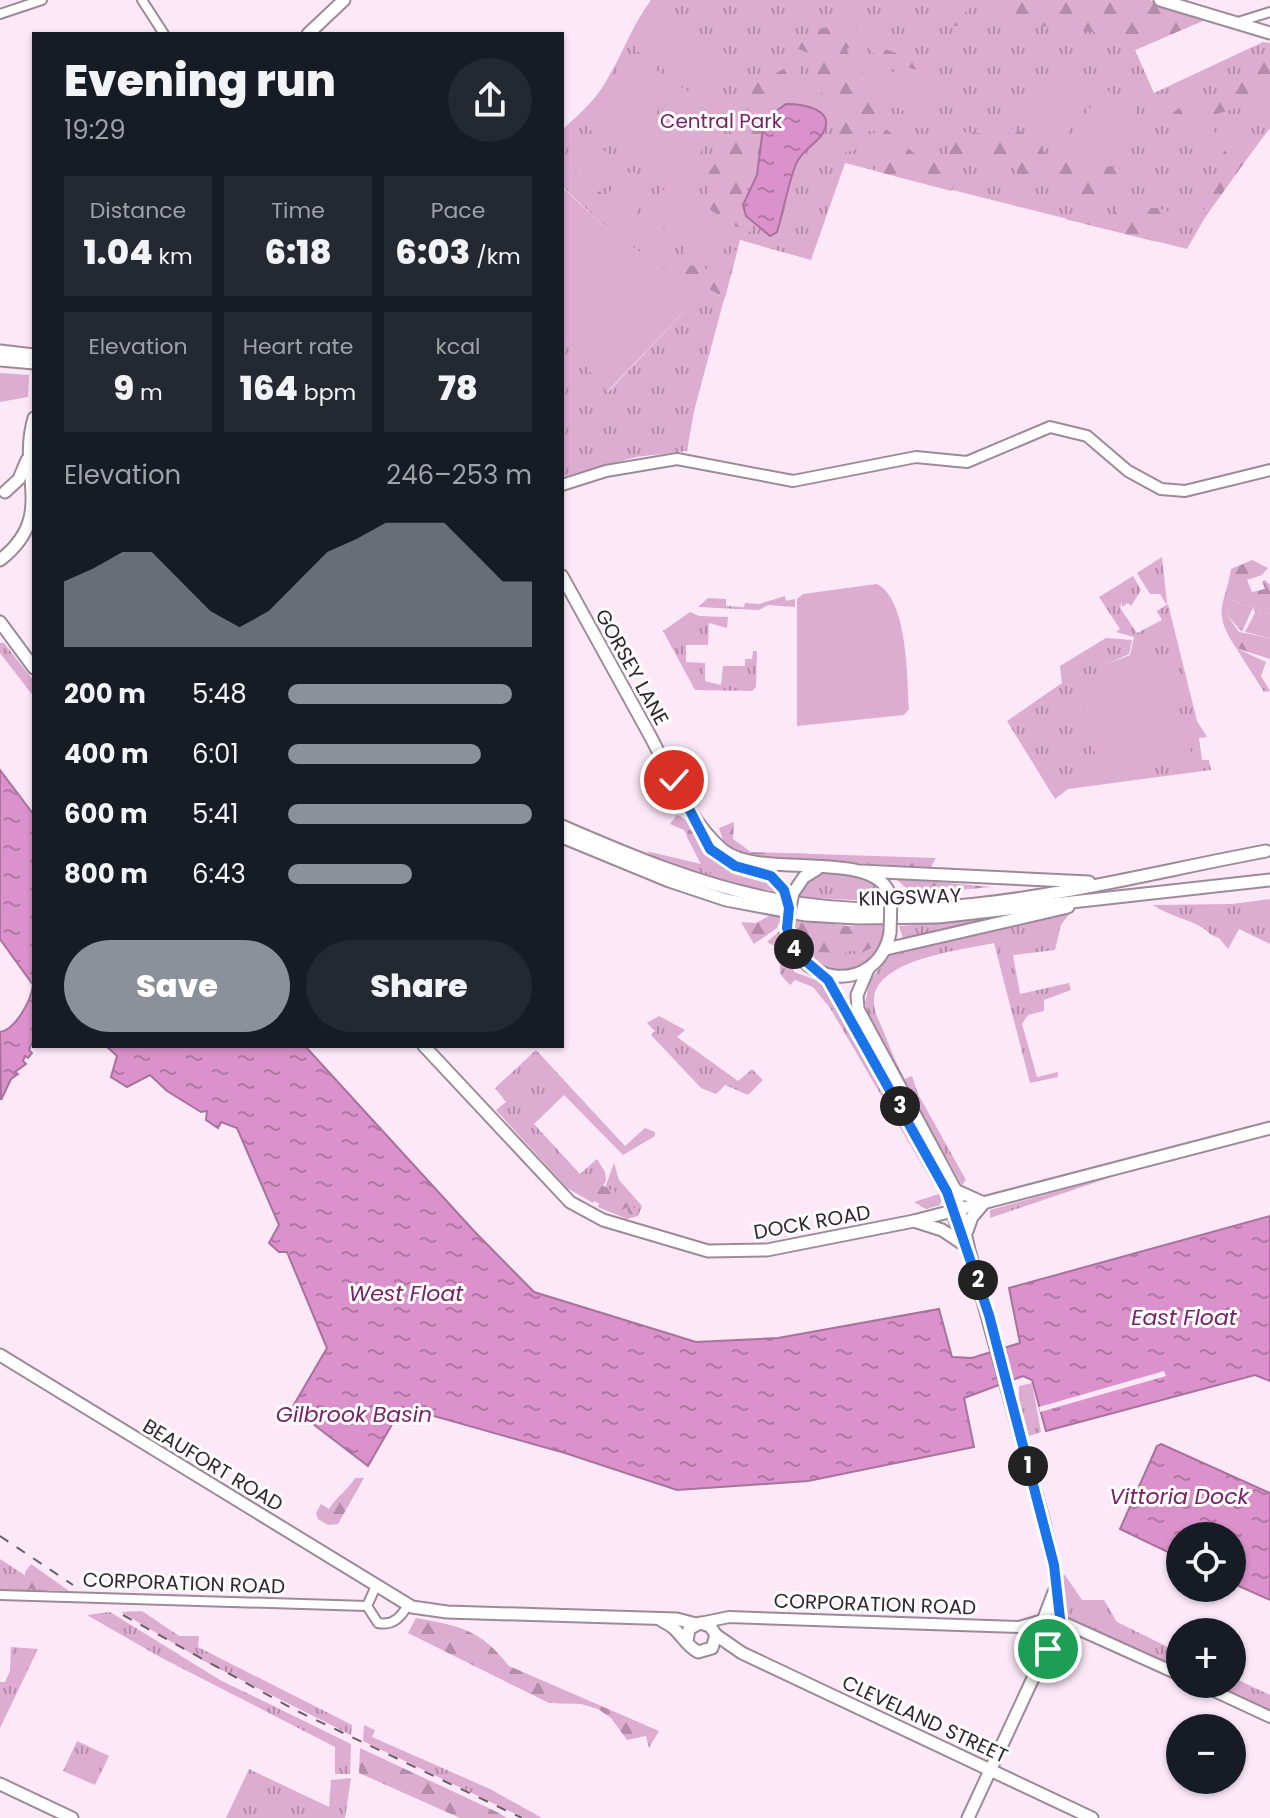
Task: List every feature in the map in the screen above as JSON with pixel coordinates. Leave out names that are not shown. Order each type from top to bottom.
[{"type":"main road","points":[[310,32],[344,0]]},
{"type":"main road","points":[[1160,0],[1266,31]]},
{"type":"main road","points":[[0,351],[32,355]]},
{"type":"main road","points":[[0,360],[32,363]]},
{"type":"main road","points":[[564,484],[624,467],[687,458],[752,476],[793,481],[916,457],[967,462],[1050,427],[1087,436],[1128,471],[1161,489],[1185,491],[1270,470]]},
{"type":"main road","points":[[2,492],[19,479],[32,461]]},
{"type":"main road","points":[[2,492],[32,486]]},
{"type":"main road","points":[[0,560],[27,533],[32,516]]},
{"type":"main road","points":[[0,570],[32,536]]},
{"type":"main road","name":"GORSEY LANE","points":[[564,580],[695,815],[710,849],[735,866],[771,876],[789,892]]},
{"type":"main road","points":[[0,622],[5,634],[32,666]]},
{"type":"main road","name":"GORSEY LANE","points":[[695,815],[717,844],[738,858],[821,868]]},
{"type":"main road","name":"KINGSWAY","points":[[564,827],[682,875],[727,889],[812,905],[922,908],[1083,889],[1266,851]]},
{"type":"main road","name":"KINGSWAY","points":[[564,838],[669,881],[726,900],[806,915],[901,920],[1270,880]]},
{"type":"main road","points":[[868,969],[849,976],[823,973],[807,966],[795,952],[787,922],[789,892],[804,877],[821,868],[1113,882]]},
{"type":"main road","points":[[862,871],[885,885],[891,898],[890,933],[886,949],[868,969],[857,995],[858,1009],[951,1191],[967,1231],[969,1250],[1054,1565],[1054,1625],[1041,1661],[968,1818]]},
{"type":"main road","points":[[886,949],[1115,896]]},
{"type":"main road","points":[[823,973],[951,1191],[984,1203],[972,1217],[967,1231]]},
{"type":"main road","name":"DOCK ROAD","points":[[426,1048],[570,1202],[603,1220],[697,1249],[731,1253],[767,1250],[929,1218],[1270,1128]]},
{"type":"main road","points":[[929,1218],[942,1206],[951,1191]]},
{"type":"main road","points":[[958,1210],[959,1233],[969,1250]]},
{"type":"main road","points":[[914,1221],[942,1230],[969,1250]]},
{"type":"main road","name":"BEAUFORT ROAD","points":[[0,1355],[408,1605]]},
{"type":"main road","name":"CORPORATION ROAD","points":[[408,1605],[447,1612],[654,1618],[698,1624],[729,1617],[1019,1627],[1054,1625]]},
{"type":"main road","points":[[654,1618],[674,1627],[694,1650],[708,1651],[718,1623],[729,1617]]},
{"type":"main road","points":[[687,1641],[687,1633],[698,1624],[715,1633]]},
{"type":"main road","points":[[1054,1625],[1087,1631],[1166,1668]]},
{"type":"main road","points":[[1041,1661],[1044,1634],[1054,1625]]},
{"type":"main road","name":"CORPORATION ROAD","points":[[1019,1627],[1044,1634]]},
{"type":"main road","name":"CLEVELAND STREET","points":[[715,1633],[742,1653],[1092,1818]]},
{"type":"main road","name":"CLEVELAND STREET","points":[[708,1651],[742,1653]]},
{"type":"main road","points":[[1229,1698],[1270,1717]]},
{"type":"main road","points":[[0,1784],[72,1818]]},
{"type":"street","points":[[0,14],[42,0]]},
{"type":"street","points":[[142,0],[163,32]]},
{"type":"street","points":[[1237,23],[1270,12]]},
{"type":"street","points":[[1266,31],[1270,12]]},
{"type":"street","points":[[376,1586],[367,1606],[373,1619],[387,1624],[398,1619],[408,1605]]},
{"type":"street","name":"CORPORATION ROAD","points":[[0,1595],[367,1606]]},
{"type":"green space","name":"Central Park","points":[[651,0],[1149,0],[1207,19],[1135,50],[1154,93],[1263,42],[1270,43],[1270,128],[1212,205],[1187,249],[845,163],[811,260],[740,240],[694,411],[687,451],[636,457],[564,476],[564,339],[608,392],[699,296],[604,226],[564,188],[564,128],[601,90]]},
{"type":"green space","points":[[943,0],[973,0],[975,4],[964,13],[959,26],[953,26]]},
{"type":"green space","points":[[990,0],[1149,0],[1207,19],[1135,50],[1121,40],[1104,34],[1025,22],[1006,13]]},
{"type":"green space","points":[[660,9],[737,61],[713,102],[636,50]]},
{"type":"green space","points":[[852,26],[861,33],[862,43],[847,49],[850,58],[863,62],[862,77],[885,87],[873,106],[879,123],[922,160],[930,155],[949,155],[952,131],[995,135],[1014,128],[1032,138],[1049,157],[1094,172],[1110,166],[1125,170],[1091,204],[1073,195],[1055,196],[1044,182],[1034,180],[1023,193],[1017,192],[1017,168],[987,159],[961,163],[960,176],[951,191],[875,171],[883,146],[872,138],[875,131],[865,131],[855,150],[832,156],[837,102],[813,88],[808,53],[796,48],[813,31]]},
{"type":"green space","points":[[868,39],[885,49],[921,62],[914,73],[892,69],[866,46]]},
{"type":"green space","points":[[1270,47],[1270,90],[1246,105],[1174,127],[1172,114],[1175,111],[1232,89],[1252,74]]},
{"type":"green space","points":[[633,54],[674,82],[631,158],[589,129]]},
{"type":"green space","points":[[790,59],[802,64],[793,91],[768,104],[764,99],[760,143],[743,185],[743,202],[753,233],[735,226],[706,207],[709,172],[733,138],[730,130],[736,119],[748,111],[752,92],[746,85],[753,77],[761,82],[785,68]]},
{"type":"green space","points":[[1067,62],[1100,86],[1061,143],[1027,120]]},
{"type":"green space","points":[[897,65],[939,75],[939,98],[926,130],[914,125],[914,116],[880,99]]},
{"type":"green space","points":[[677,84],[722,114],[679,190],[634,161]]},
{"type":"green space","points":[[1104,88],[1137,111],[1098,169],[1063,146]]},
{"type":"green space","points":[[1210,120],[1217,138],[1191,149],[1184,131]]},
{"type":"green space","points":[[1253,133],[1259,142],[1204,219],[1225,151],[1235,141]]},
{"type":"green space","points":[[584,136],[612,156],[593,185],[564,165]]},
{"type":"green space","points":[[564,163],[617,206],[627,230],[647,250],[674,262],[709,269],[738,248],[725,298],[617,236],[564,186]]},
{"type":"green space","points":[[633,172],[648,182],[650,192],[635,215],[625,216],[609,205],[609,193],[622,174]]},
{"type":"green space","points":[[564,189],[604,226],[700,295],[607,392],[564,339]]},
{"type":"green space","points":[[662,189],[691,209],[675,233],[646,213]]},
{"type":"green space","points":[[1125,203],[1166,210],[1178,220],[1159,230],[1157,242],[1065,219],[1078,214],[1111,215]]},
{"type":"green space","points":[[644,215],[672,235],[659,257],[628,238]]},
{"type":"green space","points":[[704,223],[719,229],[725,244],[719,259],[704,265],[689,259],[683,244],[689,229]]},
{"type":"green space","points":[[0,373],[29,375],[28,397],[0,402]]},
{"type":"green space","points":[[1162,557],[1166,604],[1160,594],[1150,594],[1137,573]]},
{"type":"green space","points":[[1252,560],[1268,568],[1262,575],[1247,580],[1252,592],[1265,589],[1262,581],[1270,585],[1270,614],[1255,613],[1253,607],[1231,600],[1227,615],[1239,632],[1270,638],[1270,659],[1236,648],[1222,616],[1231,569]]},
{"type":"green space","points":[[1133,576],[1141,590],[1131,606],[1128,603],[1122,607],[1122,601],[1120,608],[1137,633],[1162,620],[1157,611],[1168,604],[1197,721],[1207,737],[1199,738],[1202,760],[1209,760],[1211,770],[1068,789],[1055,799],[1007,721],[1062,683],[1060,666],[1106,638],[1132,640],[1129,654],[1107,664],[1130,655],[1134,637],[1116,632],[1120,629],[1099,597]]},
{"type":"green space","points":[[877,584],[895,606],[900,622],[909,709],[904,715],[797,726],[797,599],[803,594]]},
{"type":"green space","points":[[785,596],[786,601],[795,599],[795,607],[768,605],[759,610],[698,607],[708,598],[726,599],[726,606],[744,607],[745,603],[759,604]]},
{"type":"green space","points":[[1230,600],[1253,607],[1242,632],[1227,615]]},
{"type":"green space","points":[[690,612],[699,616],[728,617],[727,628],[709,623],[708,645],[686,645],[686,662],[705,663],[705,681],[721,685],[723,666],[745,666],[745,659],[752,659],[753,651],[757,651],[756,687],[752,691],[695,690],[663,631]]},
{"type":"green space","points":[[1255,613],[1270,614],[1270,638],[1245,632]]},
{"type":"green space","points":[[0,643],[4,643],[32,678],[32,694],[0,653]]},
{"type":"green space","points":[[1236,648],[1266,662],[1261,676],[1270,691],[1264,692]]},
{"type":"green space","points":[[1164,656],[1178,706],[1089,730],[1075,680]]},
{"type":"green space","points":[[1178,708],[1192,755],[1102,781],[1090,733]]},
{"type":"green space","points":[[677,815],[690,824],[716,862],[738,874],[767,881],[780,892],[693,873],[646,851],[701,864],[684,830],[670,824]]},
{"type":"green space","points":[[734,822],[733,839],[751,852],[936,858],[931,867],[753,858],[724,844],[719,828]]},
{"type":"green space","points":[[688,830],[693,830],[705,851],[724,868],[719,873],[705,872],[687,837]]},
{"type":"green space","points":[[823,872],[875,877],[888,902],[798,897],[810,877]]},
{"type":"green space","points":[[895,878],[992,887],[913,894]]},
{"type":"green space","points":[[1270,899],[1270,944],[1239,929],[1228,949],[1219,938],[1203,928],[1153,905],[1232,904]]},
{"type":"green space","points":[[1070,913],[1061,925],[1055,950],[1013,955],[1020,994],[1069,983],[1071,990],[1044,1000],[1044,1011],[1028,1015],[1022,1024],[1037,1077],[1058,1072],[1058,1077],[1030,1083],[994,943],[921,959],[887,976],[877,988],[875,1011],[894,1056],[905,1079],[912,1076],[918,1094],[966,1180],[962,1185],[870,1021],[865,1003],[870,980],[895,950]]},
{"type":"green space","points":[[771,915],[781,917],[777,928],[754,944],[741,922],[756,923]]},
{"type":"green space","points":[[1000,918],[903,938],[899,926]]},
{"type":"green space","points":[[795,919],[847,926],[888,925],[880,952],[866,967],[853,972],[839,972],[813,959],[803,947]]},
{"type":"green space","points":[[795,919],[847,926],[888,925],[886,940],[860,954],[853,950],[846,953],[815,952],[794,931]]},
{"type":"green space","points":[[782,929],[794,972],[822,982],[943,1194],[940,1205],[926,1209],[914,1202],[939,1194],[830,1008],[813,987],[795,980],[790,985],[780,974],[780,949],[767,942]]},
{"type":"green space","points":[[659,1016],[685,1030],[677,1037],[738,1081],[752,1069],[763,1080],[748,1095],[725,1085],[716,1094],[701,1088],[651,1035],[655,1031],[647,1023]]},
{"type":"green space","points":[[536,1050],[625,1146],[645,1128],[655,1132],[655,1136],[623,1155],[564,1095],[534,1124],[580,1174],[597,1159],[605,1172],[606,1181],[593,1203],[567,1188],[496,1110],[506,1102],[495,1088]]},
{"type":"green space","points":[[614,1163],[619,1180],[642,1206],[638,1216],[627,1219],[598,1207]]},
{"type":"green space","points":[[1129,1171],[990,1218],[990,1210]]},
{"type":"green space","points":[[580,1174],[621,1195],[639,1212],[632,1218],[628,1207],[617,1212],[567,1188],[573,1175]]},
{"type":"green space","points":[[1032,1383],[1041,1432],[1029,1436],[1019,1401],[1019,1386]]},
{"type":"green space","points":[[355,1478],[364,1478],[338,1524],[328,1525],[318,1519],[316,1513],[321,1504],[329,1509]]},
{"type":"green space","points":[[0,1559],[49,1591],[0,1590]]},
{"type":"green space","points":[[31,1564],[69,1591],[14,1588],[16,1581],[25,1578]]},
{"type":"green space","points":[[1065,1575],[1082,1600],[1104,1600],[1117,1622],[1166,1646],[1166,1663],[1062,1615],[1062,1576]]},
{"type":"green space","points":[[142,1611],[179,1636],[199,1636],[198,1647],[352,1725],[351,1735],[202,1660],[121,1612]]},
{"type":"green space","points":[[110,1612],[220,1680],[351,1744],[350,1774],[335,1774],[335,1747],[160,1657],[87,1615]]},
{"type":"green space","points":[[416,1618],[468,1631],[488,1644],[509,1666],[659,1731],[649,1748],[646,1736],[627,1740],[611,1718],[598,1709],[581,1704],[549,1703],[408,1633]]},
{"type":"green space","points":[[11,1647],[38,1649],[0,1728],[0,1682],[5,1682],[10,1671]]},
{"type":"green space","points":[[1246,1684],[1270,1695],[1270,1711],[1243,1698],[1246,1698]]},
{"type":"green space","points":[[364,1725],[375,1730],[372,1737],[490,1789],[542,1818],[524,1818],[363,1741]]},
{"type":"green space","points":[[77,1741],[109,1756],[95,1785],[63,1771]]},
{"type":"green space","points":[[360,1748],[507,1818],[460,1818],[359,1773]]},
{"type":"green space","points":[[249,1769],[329,1807],[331,1780],[351,1778],[345,1818],[226,1818]]},
{"type":"water","points":[[786,104],[821,112],[826,123],[822,135],[796,164],[777,232],[770,236],[746,216],[743,205],[757,175],[764,120]]},
{"type":"water","points":[[0,770],[32,812],[32,984],[0,939]]},
{"type":"water","points":[[32,988],[32,1043],[29,1050],[32,1053],[28,1058],[25,1056],[23,1061],[26,1064],[15,1072],[18,1074],[11,1079],[1,1100],[0,1032],[11,1026],[29,999]]},
{"type":"water","name":"West Float","points":[[108,1048],[307,1048],[534,1292],[696,1342],[778,1338],[939,1309],[952,1357],[972,1358],[1020,1343],[1009,1288],[1270,1216],[1270,1381],[1255,1375],[1046,1431],[1032,1380],[1023,1376],[964,1398],[974,1447],[808,1481],[677,1490],[565,1453],[402,1407],[368,1466],[292,1408],[327,1348],[287,1252],[279,1252],[269,1243],[279,1225],[237,1128],[221,1122],[218,1128],[206,1120],[207,1111],[201,1112],[167,1091],[150,1075],[127,1087],[111,1077],[117,1056]]},
{"type":"water","name":"Vittoria Dock","points":[[1161,1444],[1270,1493],[1270,1600],[1246,1589],[1246,1522],[1166,1522],[1166,1551],[1120,1529],[1157,1446]]},
{"type":"pier","points":[[1164,1371],[1166,1376],[1040,1412],[1039,1407]]},
{"type":"railway","points":[[0,1536],[73,1585]]},
{"type":"railway","points":[[123,1615],[295,1710],[522,1818]]},
{"type":"route","points":[[674,780],[693,811],[710,849],[735,866],[760,871],[778,880],[789,908],[787,928],[795,952],[807,966],[823,973],[828,980],[947,1192],[989,1315],[1054,1565],[1054,1592],[1061,1627],[1048,1649]]},
{"type":"water label","name":"East Float","points":[[1184,1317]]},
{"type":"water label","name":"Gilbrook Basin","points":[[354,1414]]}]
